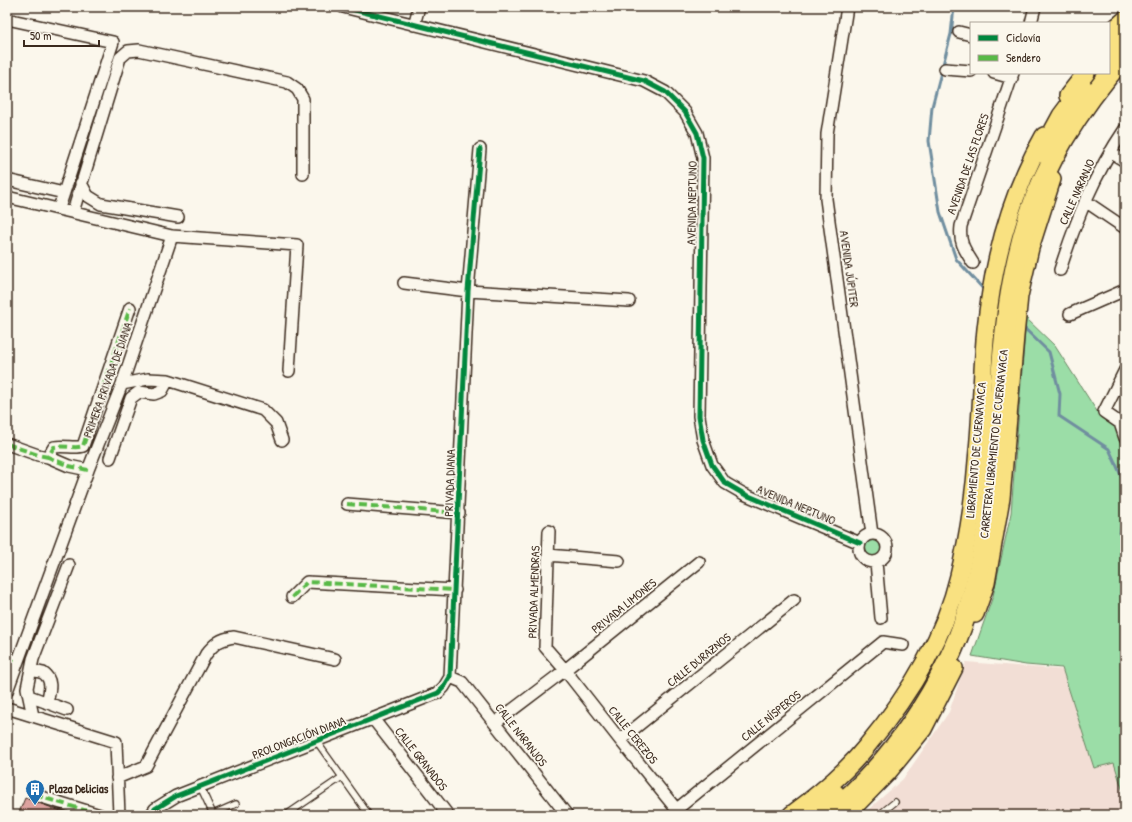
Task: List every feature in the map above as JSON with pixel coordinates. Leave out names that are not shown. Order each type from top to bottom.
[{"type":"highway","points":[[1110,56],[1125,39]]},
{"type":"highway","name":"CARRETERA LIBRAMIENTO DE CUERNAVACA","points":[[1110,73],[1125,56]]},
{"type":"highway","name":"CARRETERA LIBRAMIENTO DE CUERNAVACA","points":[[810,815],[836,793],[874,756],[903,718],[924,683],[949,632],[958,608],[966,578],[982,496],[1010,242],[1030,178],[1043,151],[1062,116],[1094,74]]},
{"type":"highway","name":"CARRETERA LIBRAMIENTO DE CUERNAVACA","points":[[1005,292],[1040,184],[1058,149],[1078,116],[1109,74]]},
{"type":"highway","name":"CARRETERA LIBRAMIENTO DE CUERNAVACA","points":[[827,815],[843,802],[881,764],[911,724],[933,688],[956,642],[963,623],[976,582],[991,497],[1000,333]]},
{"type":"main road","points":[[1110,34],[1125,20]]},
{"type":"main road","points":[[1005,292],[1030,248],[1048,188],[1064,152],[1084,120],[1125,67]]},
{"type":"main road","points":[[1005,292],[1011,211],[1023,176],[1062,103],[1085,74]]},
{"type":"main road","points":[[846,815],[888,772],[922,729],[961,652],[986,583],[1001,498],[1000,333]]},
{"type":"main road","name":"LIBRAMIENTO DE CUERNAVACA","points":[[791,815],[831,783],[865,748],[894,710],[909,687],[939,634],[959,577],[974,495],[1000,333]]},
{"type":"street","name":"AVENIDA NEPTUNO","points":[[343,7],[644,81],[665,92],[685,112],[697,133],[703,158],[699,416],[703,440],[712,465],[725,483],[744,494],[860,543]]},
{"type":"street","points":[[414,25],[419,7]]},
{"type":"street","name":"AVENIDA JÚPITER","points":[[847,7],[827,134],[826,199],[872,534]]},
{"type":"street","points":[[1031,22],[1035,7]]},
{"type":"street","points":[[7,19],[113,42],[59,208]]},
{"type":"street","points":[[959,32],[970,35]]},
{"type":"street","points":[[73,212],[120,58],[128,51],[139,50],[287,82],[297,89],[303,99],[303,174]]},
{"type":"street","points":[[945,69],[970,71]]},
{"type":"street","name":"AVENIDA DE LAS FLORES","points":[[973,263],[963,248],[960,235],[961,226],[1013,75]]},
{"type":"street","name":"CALLE NARANJO","points":[[1060,270],[1085,201],[1110,152],[1125,129]]},
{"type":"street","name":"PRIVADA DIANA","points":[[450,677],[459,513],[468,291],[480,149]]},
{"type":"street","points":[[1110,152],[1125,161]]},
{"type":"street","points":[[7,180],[64,193]]},
{"type":"street","points":[[81,183],[88,196],[101,204],[178,217]]},
{"type":"street","points":[[7,197],[59,208],[172,236],[297,245],[289,371]]},
{"type":"street","points":[[1085,201],[1125,228]]},
{"type":"street","name":"PRIMERA PRIVADA DE DIANA","points":[[7,691],[88,470],[122,384],[172,236]]},
{"type":"street","points":[[404,283],[468,291],[629,301]]},
{"type":"street","points":[[1070,314],[1125,290]]},
{"type":"street","points":[[48,457],[54,447],[62,445],[78,448],[83,446],[130,308]]},
{"type":"street","points":[[1125,370],[1104,412],[1120,423],[1125,438]]},
{"type":"street","points":[[122,384],[148,379],[168,380],[263,410],[276,423],[282,440]]},
{"type":"street","points":[[110,458],[131,398],[138,392],[154,394],[162,391],[168,380]]},
{"type":"street","points":[[7,444],[48,457],[69,466],[88,470]]},
{"type":"street","points":[[347,504],[459,513]]},
{"type":"street","name":"PRIVADA ALMENDRAS","points":[[549,531],[545,647],[565,670]]},
{"type":"street","points":[[872,534],[882,537],[887,546],[885,556],[876,562],[867,560],[860,553],[860,543],[867,535],[872,534]]},
{"type":"street","points":[[548,555],[619,561]]},
{"type":"street","name":"PRIVADA LIMONES","points":[[495,723],[565,670],[699,562]]},
{"type":"street","points":[[876,562],[881,618]]},
{"type":"street","points":[[33,716],[27,688],[33,659],[69,565]]},
{"type":"street","points":[[292,597],[307,582],[455,590]]},
{"type":"street","name":"CALLE DURAZNOS","points":[[620,740],[794,600]]},
{"type":"street","points":[[117,778],[146,766],[206,654],[215,644],[224,638],[234,637],[336,658]]},
{"type":"street","name":"CALLE NÍSPEROS","points":[[679,812],[883,642],[903,645]]},
{"type":"street","points":[[7,657],[17,663]]},
{"type":"street","points":[[31,670],[44,674],[49,680],[50,689],[46,703]]},
{"type":"street","name":"CALLE CEREZOS","points":[[565,670],[679,812]]},
{"type":"street","name":"PROLONGACIÓN DIANA","points":[[151,815],[155,809],[176,796],[374,720],[438,693],[450,677]]},
{"type":"street","name":"CALLE NARANJOS","points":[[450,677],[462,682],[567,815]]},
{"type":"street","points":[[29,696],[67,710]]},
{"type":"street","points":[[7,708],[116,742],[119,815]]},
{"type":"street","name":"CALLE GRANADOS","points":[[374,720],[448,815]]},
{"type":"street","points":[[35,795],[100,815]]},
{"type":"lane","points":[[316,742],[369,815]]},
{"type":"lane","points":[[286,815],[342,777]]},
{"type":"lane","points":[[200,786],[212,814],[236,804]]},
{"type":"lane","points":[[879,815],[895,802]]},
{"type":"shaded area","points":[[966,662],[1117,674],[1125,705],[1125,815],[862,815],[903,779],[949,712]]},
{"type":"green space","points":[[1026,318],[1055,346],[1098,413],[1116,428],[1125,451],[1125,798],[1114,763],[1094,768],[1062,668],[1026,665],[972,656],[993,596],[1011,513]]},
{"type":"green space","points":[[874,537],[882,540],[885,548],[882,556],[874,559],[866,556],[863,548],[866,540]]},
{"type":"building","name":"Plaza Delicias","points":[[25,798],[69,814],[69,815],[18,815]]},
{"type":"waterway","points":[[954,7],[951,34],[932,107],[929,141],[940,212],[956,259],[986,292]]},
{"type":"waterway","points":[[1022,326],[1049,352],[1060,394],[1059,416],[1109,449],[1125,484]]},
{"type":"waterway","points":[[1125,507],[1120,534],[1125,550]]},
{"type":"marked path","points":[[88,470],[69,466],[48,457],[54,447],[83,446],[130,308]]},
{"type":"marked path","points":[[7,444],[48,457]]},
{"type":"marked path","points":[[347,504],[459,513]]},
{"type":"marked path","points":[[292,597],[307,582],[455,590]]},
{"type":"marked path","points":[[7,657],[17,663]]},
{"type":"marked path","points":[[35,795],[100,815]]},
{"type":"cycle path","points":[[343,7],[644,81],[665,92],[685,112],[697,133],[703,158],[699,416],[703,440],[712,465],[725,483],[744,494],[860,543]]},
{"type":"cycle path","points":[[151,815],[155,809],[176,796],[438,693],[450,677],[468,291],[480,149]]},
{"type":"place","name":"Plaza Delicias","points":[[35,806]]}]
